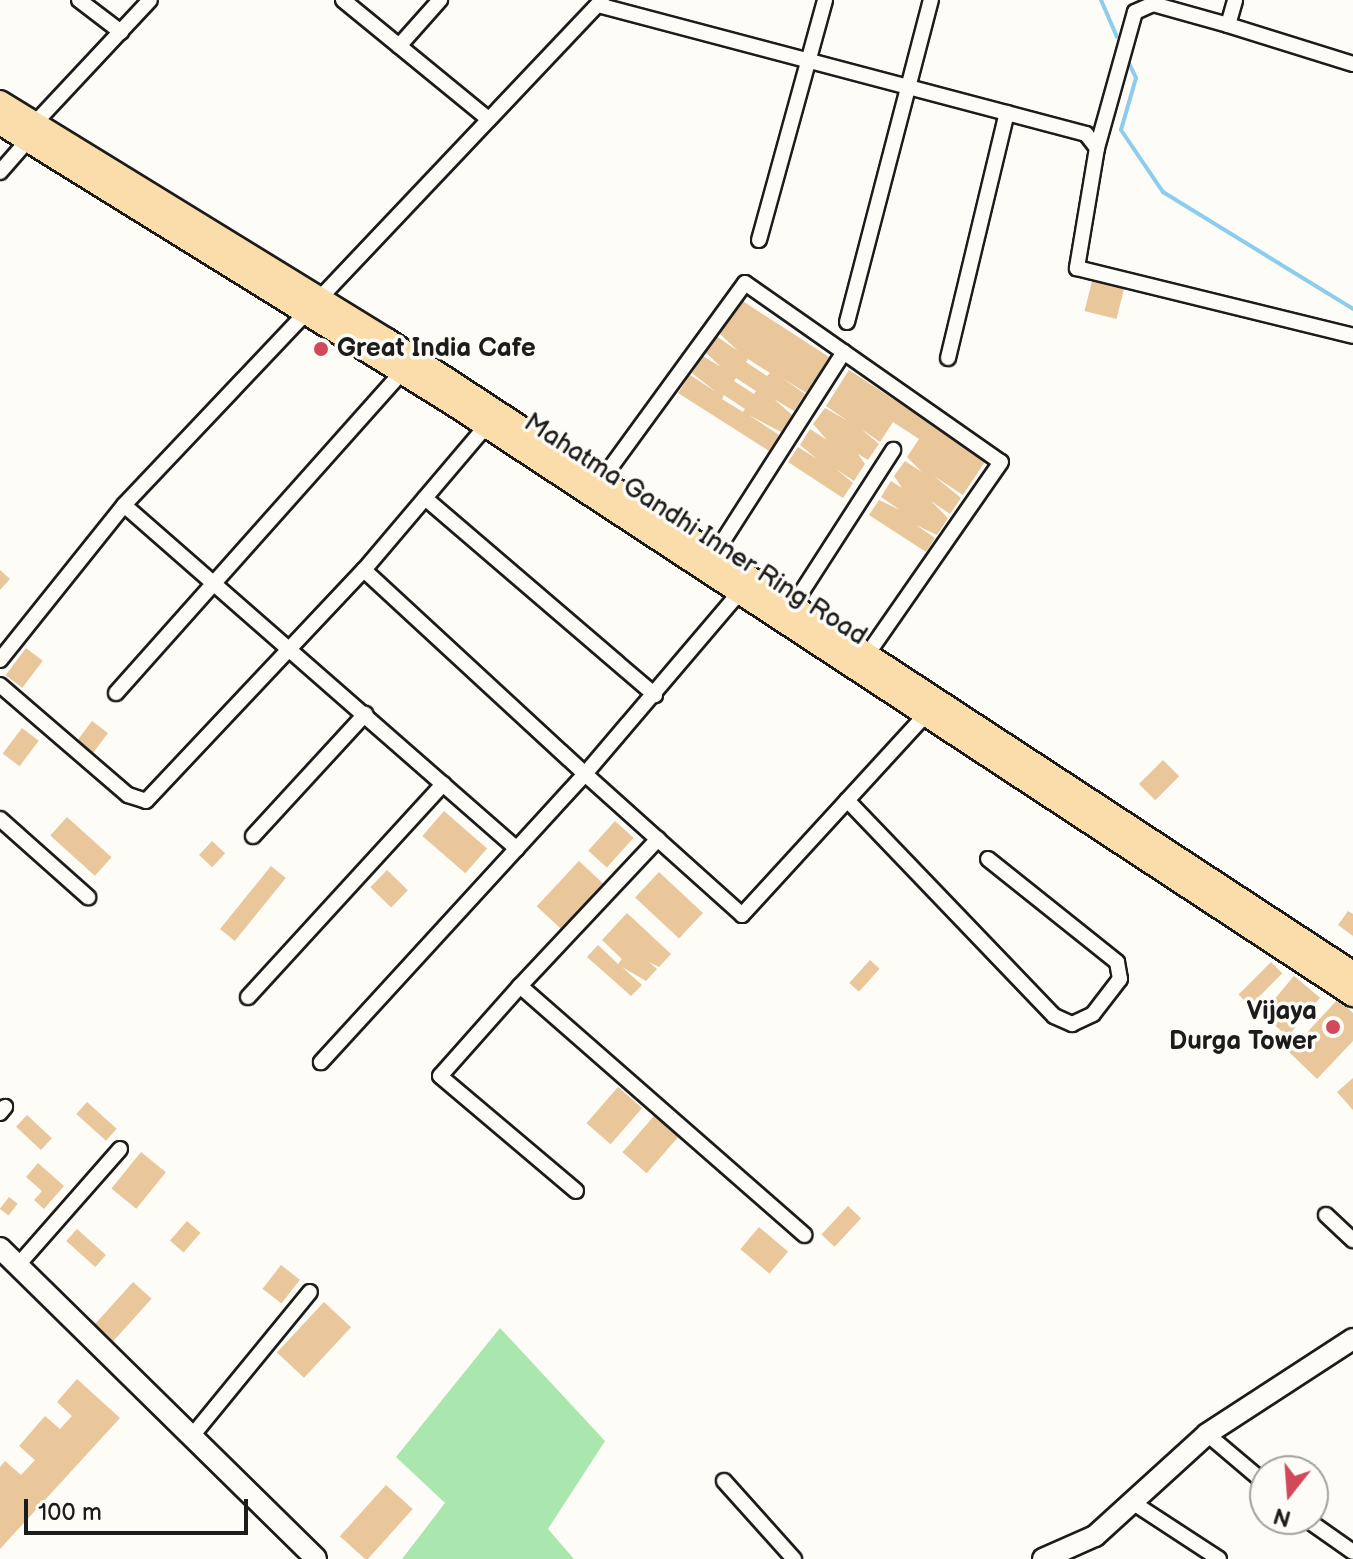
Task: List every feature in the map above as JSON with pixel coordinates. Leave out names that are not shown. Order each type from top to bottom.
[{"type":"main road","name":"Mahatma Gandhi Inner Ring Road","points":[[0,102],[32,132],[600,482],[1353,973]]},
{"type":"main road","name":"Mahatma Gandhi Inner Ring Road","points":[[0,123],[32,132]]},
{"type":"main road","name":"Mahatma Gandhi Inner Ring Road","points":[[314,305],[402,372],[1353,995]]},
{"type":"main road","points":[[0,1248],[316,1559]]},
{"type":"main road","points":[[1052,1558],[1095,1536],[1207,1434],[1353,1339]]},
{"type":"street","points":[[79,0],[121,32]]},
{"type":"street","points":[[0,172],[150,0]]},
{"type":"street","points":[[343,0],[487,118]]},
{"type":"street","points":[[399,46],[440,0]]},
{"type":"street","points":[[759,240],[825,0]]},
{"type":"street","points":[[847,322],[931,0]]},
{"type":"street","points":[[1228,25],[1235,0]]},
{"type":"street","points":[[0,660],[124,505],[487,118],[600,3],[1086,134],[1097,148]]},
{"type":"street","points":[[1353,64],[1153,4],[1136,6],[1097,148],[1077,268],[1353,336]]},
{"type":"street","points":[[948,358],[1007,113]]},
{"type":"street","points":[[600,482],[745,283],[1001,462],[866,656]]},
{"type":"street","points":[[714,555],[844,352]]},
{"type":"street","points":[[116,693],[402,372]]},
{"type":"street","points":[[0,685],[128,795],[146,801],[364,570],[486,426]]},
{"type":"street","points":[[792,607],[893,450]]},
{"type":"street","points":[[425,498],[655,695]]},
{"type":"street","points":[[124,505],[517,849]]},
{"type":"street","points":[[364,570],[742,915],[925,715]]},
{"type":"street","points":[[321,1062],[585,774],[739,593]]},
{"type":"street","points":[[253,836],[365,714]]},
{"type":"street","points":[[248,997],[443,784]]},
{"type":"street","points":[[847,800],[1054,1016],[1072,1024],[1093,1014],[1120,979],[1117,962],[988,859]]},
{"type":"street","points":[[0,819],[88,897]]},
{"type":"street","points":[[576,1191],[440,1076],[658,839]]},
{"type":"street","points":[[520,986],[804,1235]]},
{"type":"street","points":[[19,1264],[120,1149]]},
{"type":"street","points":[[1326,1215],[1353,1240]]},
{"type":"street","points":[[192,1436],[310,1292]]},
{"type":"street","points":[[1207,1434],[1249,1469]]},
{"type":"street","points":[[724,1481],[794,1559]]},
{"type":"street","points":[[1132,1502],[1219,1559]]},
{"type":"street","points":[[1329,1535],[1353,1552]]},
{"type":"green space","points":[[500,1328],[605,1441],[548,1529],[574,1559],[402,1559],[445,1503],[396,1457]]},
{"type":"building","points":[[1092,281],[1124,289],[1117,319],[1085,311]]},
{"type":"building","points":[[741,300],[829,357],[806,393],[781,377],[805,394],[794,411],[774,399],[792,415],[781,432],[749,415],[779,435],[769,451],[678,393],[690,375],[716,392],[692,373],[703,356],[721,367],[705,352],[716,336],[738,351],[720,334]],"holes":[[[748,359],[770,373],[767,376],[746,362]],[[736,378],[756,391],[754,394],[734,381]],[[724,395],[745,409],[743,412],[722,399]]]},
{"type":"building","points":[[849,370],[986,460],[963,495],[934,476],[961,498],[950,514],[931,501],[948,518],[937,535],[916,525],[935,538],[926,552],[869,515],[879,500],[900,510],[881,497],[891,481],[902,488],[894,476],[905,461],[922,472],[907,457],[919,439],[893,422],[880,442],[861,429],[879,444],[868,460],[858,454],[865,464],[854,481],[836,469],[853,483],[843,498],[788,462],[798,447],[817,459],[800,445],[810,429],[827,440],[813,424],[825,408],[848,421],[826,406]]},
{"type":"building","points":[[0,570],[10,579],[0,590]]},
{"type":"building","points":[[26,648],[43,661],[22,688],[6,675]]},
{"type":"building","points":[[92,721],[108,733],[93,753],[77,741]]},
{"type":"building","points":[[22,728],[39,741],[20,766],[3,754]]},
{"type":"building","points":[[1163,760],[1179,776],[1155,800],[1139,784]]},
{"type":"building","points":[[444,811],[487,848],[465,873],[422,836]]},
{"type":"building","points":[[67,817],[112,857],[95,876],[50,836]]},
{"type":"building","points":[[615,821],[634,838],[607,867],[588,851]]},
{"type":"building","points":[[212,841],[225,853],[212,867],[199,855]]},
{"type":"building","points":[[579,861],[603,884],[561,929],[537,906]]},
{"type":"building","points":[[271,866],[286,878],[235,941],[220,929]]},
{"type":"building","points":[[387,870],[408,890],[391,907],[370,887]]},
{"type":"building","points":[[659,872],[703,913],[679,939],[635,898]]},
{"type":"building","points":[[1348,911],[1353,914],[1353,936],[1338,925]]},
{"type":"building","points":[[627,913],[671,954],[659,967],[649,962],[657,969],[646,981],[622,967],[642,985],[631,996],[587,957],[598,945],[618,964],[622,959],[602,940]]},
{"type":"building","points":[[870,960],[880,969],[859,992],[849,983]]},
{"type":"building","points":[[1271,962],[1282,973],[1250,1006],[1238,995]]},
{"type":"building","points":[[1294,976],[1320,998],[1288,1036],[1262,1014]]},
{"type":"building","name":"Vijaya Durga Tower","points":[[1338,999],[1353,1013],[1353,1041],[1317,1079],[1289,1052]]},
{"type":"building","points":[[1353,1078],[1353,1110],[1337,1092]]},
{"type":"building","points":[[618,1087],[642,1108],[611,1144],[587,1123]]},
{"type":"building","points":[[87,1102],[117,1129],[106,1141],[76,1114]]},
{"type":"building","points":[[27,1115],[52,1138],[41,1150],[16,1127]]},
{"type":"building","points":[[654,1116],[678,1137],[647,1173],[623,1152]]},
{"type":"building","points":[[141,1152],[166,1172],[136,1209],[111,1189]]},
{"type":"building","points":[[38,1163],[64,1186],[44,1209],[34,1200],[42,1191],[26,1177]]},
{"type":"building","points":[[9,1197],[18,1204],[8,1216],[0,1209]]},
{"type":"building","points":[[848,1206],[861,1218],[835,1247],[821,1235]]},
{"type":"building","points":[[187,1221],[201,1233],[184,1252],[170,1241]]},
{"type":"building","points":[[759,1227],[788,1251],[769,1274],[740,1249]]},
{"type":"building","points":[[77,1229],[106,1255],[95,1267],[66,1241]]},
{"type":"building","points":[[281,1265],[300,1280],[281,1303],[263,1289]]},
{"type":"building","points":[[133,1282],[152,1299],[113,1341],[95,1324]]},
{"type":"building","points":[[324,1302],[351,1327],[304,1378],[277,1352]]},
{"type":"building","points":[[77,1379],[120,1418],[0,1549],[0,1467],[5,1461],[21,1475],[35,1460],[19,1446],[45,1416],[60,1429],[72,1416],[57,1402]]},
{"type":"building","points":[[386,1485],[413,1509],[368,1559],[340,1536]]},
{"type":"waterway","points":[[1101,0],[1117,37]]},
{"type":"waterway","points":[[1128,61],[1136,78],[1121,130],[1163,192],[1353,309]]},
{"type":"place","name":"Great India Cafe","points":[[321,349]]},
{"type":"place","name":"Vijaya Durga Tower","points":[[1333,1027]]}]
